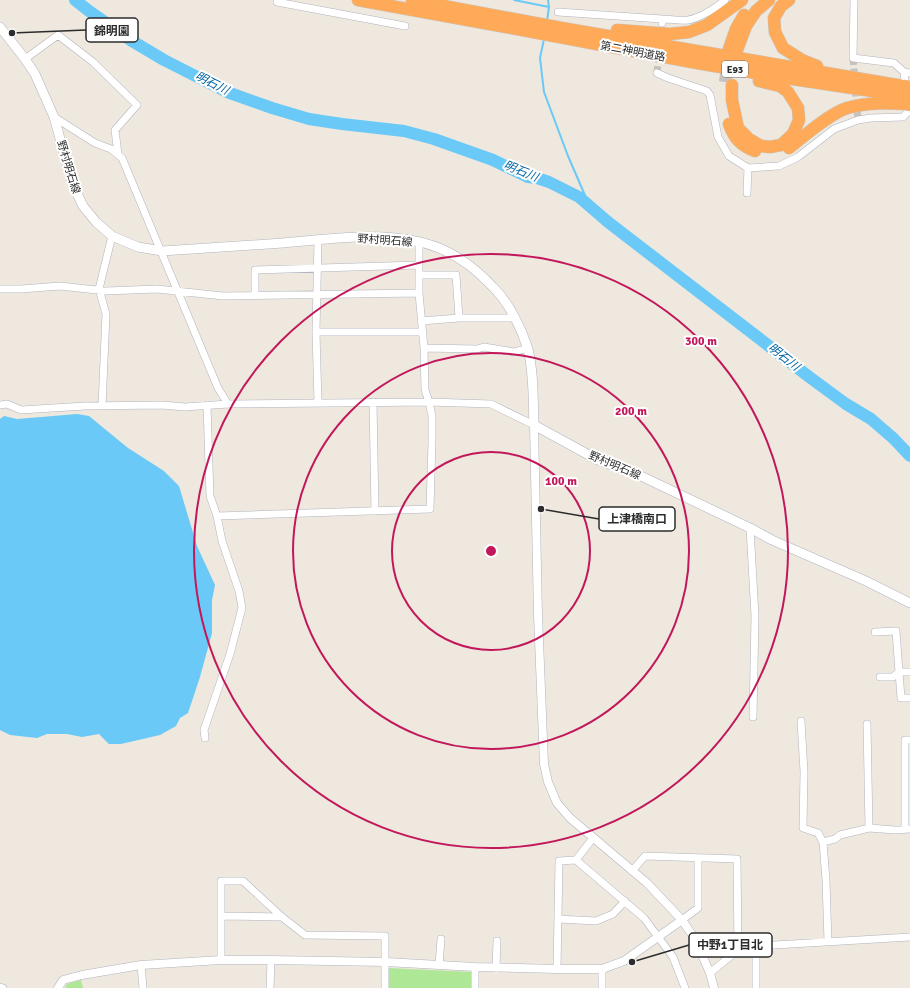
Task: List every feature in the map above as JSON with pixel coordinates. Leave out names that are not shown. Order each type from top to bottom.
[{"type":"highway","name":"第二神明道路","points":[[358,0],[567,30],[833,74],[907,96]]},
{"type":"highway","name":"第二神明道路","points":[[412,0],[506,22],[522,20],[697,63],[907,96]]},
{"type":"highway","points":[[567,30],[594,26],[670,34],[689,32],[707,25],[742,0]]},
{"type":"highway","points":[[758,0],[746,12],[736,29],[733,49],[756,11],[769,0]]},
{"type":"highway","points":[[789,0],[781,6],[774,18],[774,32],[784,48],[802,60],[823,67],[833,74]]},
{"type":"highway","points":[[697,63],[717,72],[780,86],[788,92],[798,108],[799,120],[793,134],[781,145],[770,147],[761,146],[749,139],[738,128],[729,84],[727,114],[733,134],[748,148],[768,154],[789,148],[830,117],[846,108],[864,104],[882,103],[907,96]]},
{"type":"main road","name":"野村明石線","points":[[0,27],[26,59],[35,74],[54,116],[73,185],[79,199],[96,222],[112,236],[138,247],[162,251],[365,237],[419,242],[439,248],[457,257],[487,280],[498,292],[516,318],[528,348],[533,377],[534,425],[598,460],[641,476],[772,540],[866,581],[910,603]]},
{"type":"street","points":[[558,12],[662,21],[688,20],[706,13],[725,0]]},
{"type":"street","points":[[657,72],[668,78],[707,92],[710,95],[718,137],[729,156],[748,168],[778,166],[798,157],[834,130],[858,120],[903,117],[909,111],[907,72],[894,63],[853,58],[854,0]]},
{"type":"street","points":[[277,2],[405,26]]},
{"type":"street","points":[[26,59],[58,35],[93,62],[137,105],[115,130],[118,154]]},
{"type":"street","points":[[54,116],[95,143],[112,149],[122,158],[218,388],[228,404]]},
{"type":"street","points":[[747,193],[748,168]]},
{"type":"street","points":[[102,406],[106,314],[99,290],[112,236]]},
{"type":"street","points":[[318,240],[316,332],[318,403]]},
{"type":"street","points":[[217,516],[430,509],[432,416],[425,390],[424,348],[419,293],[419,242]]},
{"type":"street","points":[[255,296],[255,270],[419,265]]},
{"type":"street","points":[[419,275],[456,275],[459,318]]},
{"type":"street","points":[[0,289],[60,286],[106,291],[157,289],[224,296],[419,293]]},
{"type":"street","points":[[422,321],[459,318],[516,318]]},
{"type":"street","points":[[316,332],[422,332]]},
{"type":"street","points":[[424,348],[484,347],[514,352],[528,348]]},
{"type":"street","points":[[0,405],[7,404],[21,410],[85,406],[162,405],[185,407],[228,404],[373,402],[491,404],[534,425],[538,615],[544,764],[548,782],[557,803],[570,818],[647,883],[682,920],[695,939],[710,973],[714,988]]},
{"type":"street","points":[[373,402],[375,511]]},
{"type":"street","points":[[205,738],[204,730],[230,654],[242,608],[239,591],[222,541],[217,516],[210,496],[207,405]]},
{"type":"street","points":[[750,528],[756,616],[753,717]]},
{"type":"street","points":[[875,632],[896,630],[901,698],[910,698]]},
{"type":"street","points":[[880,677],[893,677],[899,672],[910,672]]},
{"type":"street","points":[[801,721],[804,772],[803,828],[818,833],[822,842],[826,880],[828,942]]},
{"type":"street","points":[[867,724],[869,828]]},
{"type":"street","points":[[822,842],[835,839],[840,835],[869,828],[908,829],[904,740],[910,740]]},
{"type":"street","points":[[557,969],[559,862],[576,860],[593,838]]},
{"type":"street","points":[[632,871],[645,856],[737,859],[738,950]]},
{"type":"street","points":[[58,988],[63,980],[82,975],[141,965],[221,960],[386,962],[496,968],[602,969],[624,961],[698,908],[698,858]]},
{"type":"street","points":[[576,860],[644,918],[673,957],[685,988]]},
{"type":"street","points":[[221,960],[222,882],[243,881],[282,917],[305,935],[385,936],[385,988]]},
{"type":"street","points":[[558,920],[596,921],[613,914],[625,901]]},
{"type":"street","points":[[221,916],[282,917]]},
{"type":"street","points":[[710,973],[738,950],[756,946],[910,937]]},
{"type":"street","points":[[438,965],[441,939]]},
{"type":"street","points":[[496,968],[497,941]]},
{"type":"street","points":[[756,946],[756,988]]},
{"type":"street","points":[[270,988],[271,960]]},
{"type":"street","points":[[141,965],[143,988]]},
{"type":"street","points":[[475,967],[475,988]]},
{"type":"street","points":[[602,969],[602,988]]},
{"type":"green space","points":[[388,968],[472,972],[472,988],[387,988]]},
{"type":"green space","points":[[81,980],[83,988],[65,988],[67,984]]},
{"type":"water","points":[[77,414],[89,416],[128,448],[164,471],[179,486],[197,546],[215,585],[212,600],[212,633],[188,713],[180,718],[176,726],[160,735],[121,744],[109,744],[99,734],[82,737],[67,734],[47,734],[37,738],[10,735],[0,730],[0,419],[4,416],[17,419]]},
{"type":"waterway","name":"明石川","points":[[75,0],[132,41],[164,60],[227,92],[309,119],[404,131],[434,139],[493,160],[528,177],[549,182],[579,197],[608,222],[808,376],[846,404],[871,419],[893,438],[910,456]]},
{"type":"waterway","points":[[514,0],[549,7]]},
{"type":"waterway","points":[[547,21],[549,7],[548,0]]},
{"type":"waterway","points":[[544,39],[540,58],[544,92],[568,156],[590,207]]},
{"type":"tunnel","points":[[657,73],[659,54]]},
{"type":"tunnel","points":[[725,82],[728,58]]},
{"type":"tunnel","points":[[853,58],[858,120]]},
{"type":"place","name":"錦明園","points":[[12,33]]},
{"type":"place","name":"上津橋南口","points":[[541,509]]},
{"type":"place","name":"中野1丁目北","points":[[632,962]]}]
